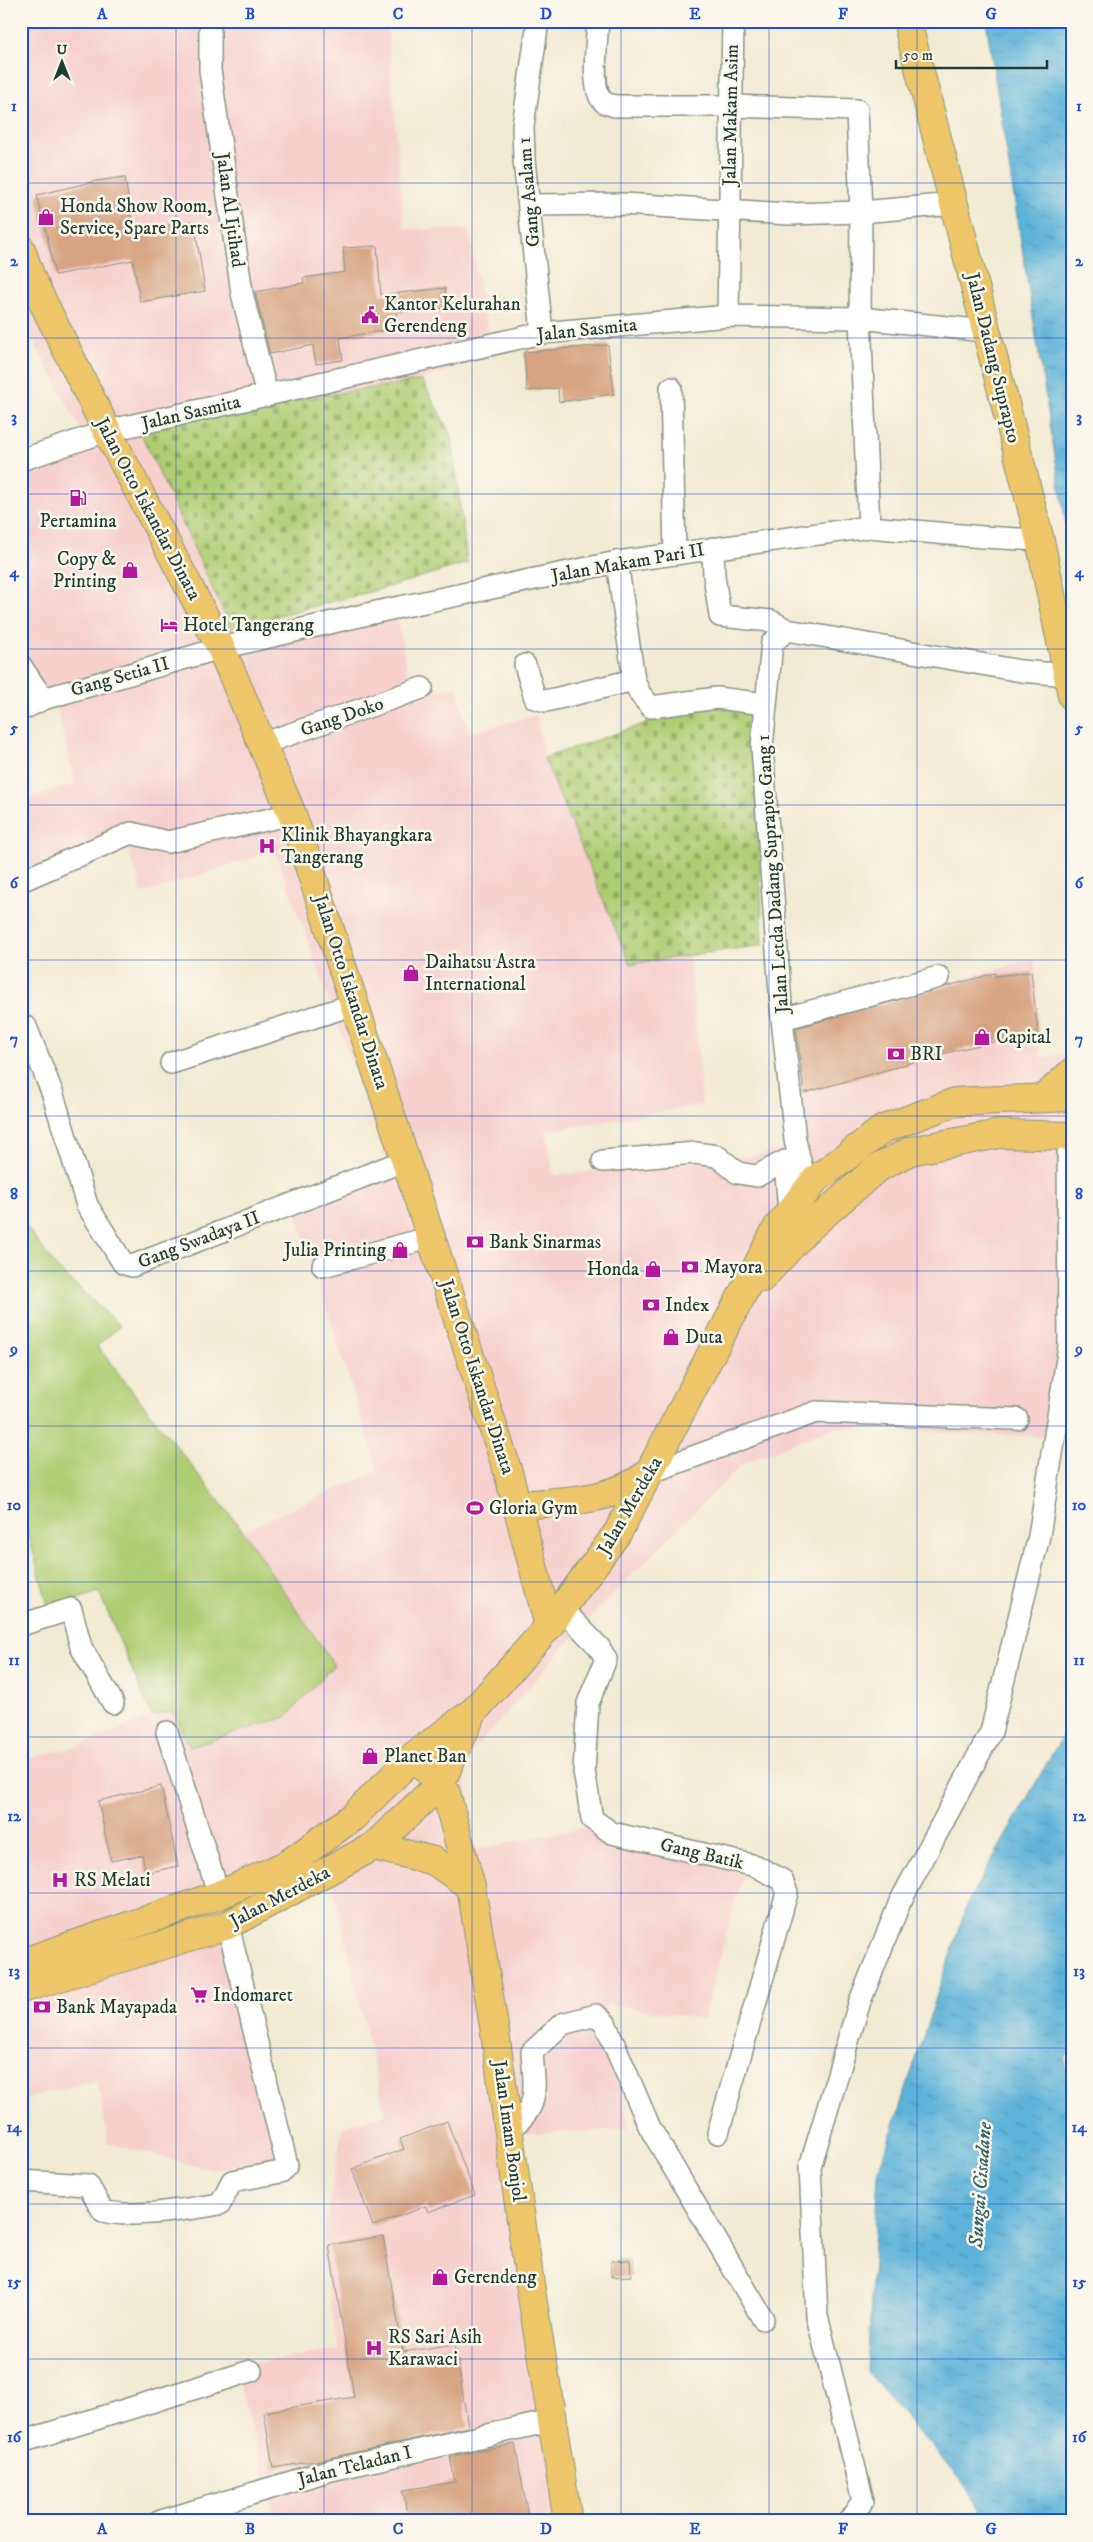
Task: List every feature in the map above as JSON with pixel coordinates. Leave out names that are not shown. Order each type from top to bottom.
[{"type":"main road","name":"Jalan Dadang Suprapto","points":[[907,21],[1040,540],[1070,685]]},
{"type":"main road","name":"Jalan Otto Iskandar Dinata","points":[[21,249],[26,280],[221,648],[292,814],[432,1237],[517,1505],[556,1618]]},
{"type":"main road","points":[[1044,1098],[1072,1072]]},
{"type":"main road","name":"Jalan Merdeka","points":[[21,1989],[51,1966],[288,1864],[353,1817],[415,1755],[472,1712],[556,1618],[618,1532],[739,1303],[776,1228],[816,1180],[883,1129],[955,1102],[1072,1097]]},
{"type":"main road","name":"Jalan Merdeka","points":[[739,1303],[804,1232],[876,1169],[910,1151],[998,1134],[1070,1136]]},
{"type":"main road","points":[[517,1505],[598,1498],[638,1482],[649,1473]]},
{"type":"main road","name":"Jalan Merdeka","points":[[21,1963],[51,1966],[228,1926],[374,1846],[440,1784],[472,1712]]},
{"type":"main road","name":"Jalan Imam Bonjol","points":[[415,1755],[446,1793],[471,1887],[494,2026],[568,2521]]},
{"type":"main road","points":[[374,1846],[434,1861],[471,1887]]},
{"type":"street","name":"Jalan Al Ijtihad","points":[[210,21],[210,70],[242,293],[267,396]]},
{"type":"street","name":"Gang Asalam 1","points":[[538,21],[523,126],[524,160],[542,333]]},
{"type":"street","points":[[598,21],[596,82],[598,95],[604,102],[615,106],[732,106],[857,110],[861,212],[860,318],[869,527]]},
{"type":"street","name":"Jalan Makam Asim","points":[[728,316],[733,21]]},
{"type":"street","points":[[530,205],[608,204],[730,209],[789,214],[861,212],[954,204]]},
{"type":"street","name":"Jalan Sasmita","points":[[21,460],[107,431],[542,333],[728,316],[860,318],[986,331]]},
{"type":"street","points":[[671,388],[675,553]]},
{"type":"street","name":"Jalan Makam Pari II","points":[[221,648],[617,562],[869,527],[1040,540]]},
{"type":"street","points":[[713,548],[714,576],[720,616],[771,620],[787,630],[1021,671],[1070,685]]},
{"type":"street","points":[[617,562],[634,680],[640,694],[651,708],[717,698],[765,704]]},
{"type":"street","name":"Jalan Letda Dadang Suprapto Gang 1","points":[[787,630],[772,643],[762,747],[782,1019],[795,1140],[807,1190]]},
{"type":"street","name":"Gang Setia II","points":[[21,710],[43,699],[221,648]]},
{"type":"street","points":[[525,665],[535,698],[546,701],[634,680]]},
{"type":"street","points":[[21,666],[43,699]]},
{"type":"street","name":"Gang Doko","points":[[262,744],[422,688]]},
{"type":"street","points":[[21,881],[131,833],[168,842],[292,814]]},
{"type":"street","points":[[782,1019],[939,977]]},
{"type":"street","points":[[171,1063],[355,1004]]},
{"type":"street","name":"Gang Swadaya II","points":[[26,1027],[56,1108],[87,1205],[122,1263],[132,1266],[406,1160]]},
{"type":"street","points":[[849,2521],[863,2501],[817,2316],[810,2167],[860,2001],[900,1902],[992,1732],[1038,1536],[1069,1346],[1070,1136]]},
{"type":"street","points":[[602,1161],[694,1152],[717,1156],[738,1173],[757,1176],[785,1161],[789,1213]]},
{"type":"street","points":[[323,1266],[432,1237]]},
{"type":"street","points":[[649,1473],[816,1412],[1017,1419]]},
{"type":"street","points":[[21,1625],[71,1609],[81,1647],[114,1703]]},
{"type":"street","name":"Gang Batik","points":[[556,1618],[599,1647],[606,1659],[588,1703],[584,1771],[592,1819],[612,1833],[756,1866],[782,1880],[787,1893],[718,2133]]},
{"type":"street","points":[[167,1732],[219,1895]]},
{"type":"street","points":[[21,2181],[88,2185],[103,2211],[116,2214],[190,2209],[220,2204],[232,2181],[281,2172],[288,2165],[228,1926]]},
{"type":"street","points":[[507,2118],[520,2122],[534,2102],[532,2052],[562,2024],[596,2015],[605,2023],[650,2128],[763,2320]]},
{"type":"street","points":[[21,2442],[251,2370]]},
{"type":"street","name":"Jalan Teladan I","points":[[161,2521],[332,2470],[552,2421]]},
{"type":"shaded area","points":[[21,21],[387,21],[404,229],[468,229],[492,353],[422,380],[231,627],[393,599],[412,694],[457,687],[469,733],[536,715],[544,758],[630,964],[690,957],[702,1105],[546,1131],[554,1175],[755,1156],[809,1143],[776,1031],[1035,959],[1040,1057],[1072,1054],[1072,1438],[834,1427],[742,1464],[598,1609],[463,1762],[476,1849],[584,1828],[744,1869],[703,2019],[605,2004],[629,2129],[517,2134],[581,2521],[276,2521],[234,2366],[338,2350],[322,2247],[342,2127],[385,2114],[329,1867],[223,1914],[281,2170],[203,2168],[108,2143],[97,2080],[21,2100],[21,1760],[75,1747],[152,1716],[173,1712],[190,1747],[286,1717],[334,1665],[243,1531],[378,1471],[293,1202],[390,1170],[275,850],[143,894],[123,835],[21,880],[21,800],[75,784],[55,701],[34,713],[21,688],[21,464],[85,438],[21,317]]},
{"type":"green space","points":[[422,380],[452,437],[467,563],[388,587],[231,628],[137,425]]},
{"type":"green space","points":[[717,699],[754,712],[763,945],[630,964],[544,758]]},
{"type":"green space","points":[[21,1219],[56,1267],[120,1326],[97,1346],[243,1531],[334,1665],[286,1717],[190,1747],[173,1712],[152,1716],[99,1592],[49,1609],[21,1509]]},
{"type":"water","points":[[986,21],[1072,21],[1072,563]]},
{"type":"water","name":"Sungai Cisadane","points":[[1072,1719],[1072,2048],[1065,2059],[1072,2141],[1072,2521],[987,2521],[965,2486],[867,2371],[878,2173],[967,1904]]},
{"type":"building","points":[[125,177],[133,231],[194,221],[205,291],[140,302],[133,260],[55,275],[37,195],[96,181]]},
{"type":"building","points":[[377,246],[381,295],[445,288],[447,308],[396,312],[398,328],[340,338],[343,360],[316,364],[313,345],[270,354],[255,292],[304,283],[303,278],[345,272],[343,248]]},
{"type":"building","points":[[608,345],[614,394],[559,402],[558,388],[527,391],[524,352]]},
{"type":"building","points":[[1031,972],[1039,1040],[1004,1044],[1003,1040],[957,1050],[804,1093],[796,1028],[995,973],[995,976]]},
{"type":"building","points":[[161,1786],[178,1866],[146,1873],[142,1855],[111,1861],[98,1801]]},
{"type":"building","points":[[447,2121],[475,2195],[428,2212],[426,2206],[373,2226],[352,2169],[404,2149],[400,2139]]},
{"type":"building","name":"RS Sari Asih Karawaci","points":[[383,2236],[403,2352],[455,2344],[468,2427],[321,2460],[273,2468],[264,2412],[354,2397],[329,2245]]},
{"type":"building","points":[[630,2260],[631,2276],[611,2277],[611,2261]]},
{"type":"building","points":[[515,2444],[529,2521],[408,2521],[403,2490],[455,2482],[450,2456]]},
{"type":"place","name":"Honda Show Room, Service, Spare Parts","points":[[46,217]]},
{"type":"place","name":"Kantor Kelurahan Gerendeng","points":[[370,315]]},
{"type":"place","name":"Pertamina","points":[[78,498]]},
{"type":"place","name":"Copy & Printing","points":[[130,570]]},
{"type":"place","name":"Hotel Tangerang","points":[[169,625]]},
{"type":"place","name":"Klinik Bhayangkara Tangerang","points":[[267,846]]},
{"type":"place","name":"Daihatsu Astra International","points":[[411,973]]},
{"type":"place","name":"Capital","points":[[982,1037]]},
{"type":"place","name":"BRI","points":[[896,1054]]},
{"type":"place","name":"Bank Sinarmas","points":[[475,1242]]},
{"type":"place","name":"Julia Printing","points":[[400,1250]]},
{"type":"place","name":"Mayora","points":[[690,1267]]},
{"type":"place","name":"Honda","points":[[653,1269]]},
{"type":"place","name":"Index","points":[[651,1305]]},
{"type":"place","name":"Duta","points":[[671,1337]]},
{"type":"place","name":"Gloria Gym","points":[[475,1508]]},
{"type":"place","name":"Planet Ban","points":[[370,1756]]},
{"type":"place","name":"RS Melati","points":[[60,1880]]},
{"type":"place","name":"Indomaret","points":[[199,1995]]},
{"type":"place","name":"Bank Mayapada","points":[[42,2007]]},
{"type":"place","name":"Gerendeng","points":[[440,2277]]},
{"type":"place","name":"RS Sari Asih Karawaci","points":[[374,2348]]}]
